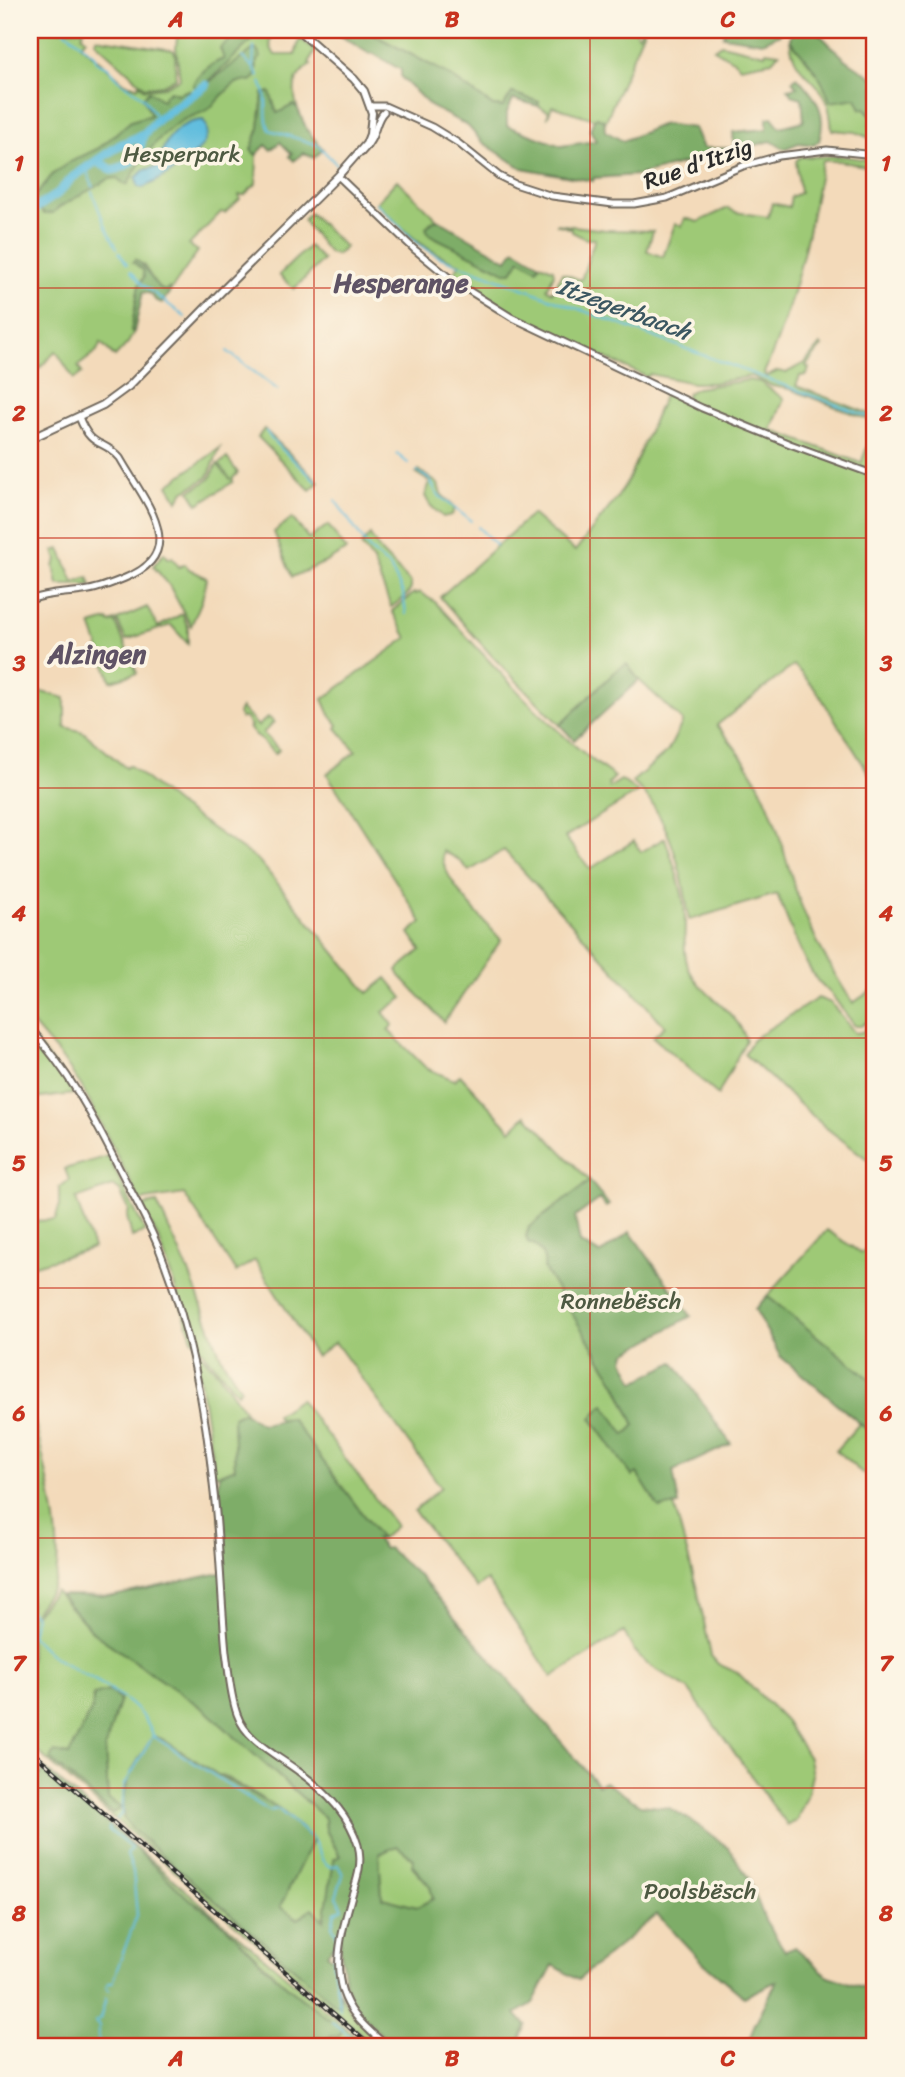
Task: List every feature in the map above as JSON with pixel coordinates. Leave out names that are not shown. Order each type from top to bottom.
[{"type":"main road","points":[[298,30],[360,85],[371,109],[370,134],[358,156]]},
{"type":"main road","name":"Rue d'Itzig","points":[[371,109],[380,105],[444,134],[499,176],[515,184],[552,195],[612,204],[643,203],[667,198],[762,160],[796,152],[827,150],[875,155]]},
{"type":"main road","points":[[371,109],[394,110]]},
{"type":"main road","points":[[30,439],[103,405],[129,386],[358,156],[374,138],[378,118],[384,111]]},
{"type":"main road","points":[[338,176],[414,248],[452,280],[492,306],[702,408],[875,475]]},
{"type":"main road","points":[[30,600],[53,593],[94,589],[129,576],[151,563],[160,545],[158,526],[120,458],[115,452],[89,438],[79,417]]},
{"type":"main road","points":[[30,1028],[61,1065],[88,1108],[152,1232],[172,1284],[190,1343],[212,1477],[223,1624],[232,1699],[237,1717],[248,1732],[320,1788],[335,1805],[355,1836],[360,1859],[359,1871],[341,1936],[338,1966],[340,1982],[343,1995],[353,2014],[388,2047]]},
{"type":"green space","name":"Hesperpark","points":[[30,30],[84,30],[82,36],[86,39],[81,45],[125,83],[137,87],[139,84],[145,89],[164,87],[180,79],[176,47],[178,30],[276,30],[270,42],[275,55],[295,55],[300,38],[315,51],[309,63],[311,65],[301,73],[296,83],[297,107],[293,105],[277,114],[263,94],[259,128],[251,150],[257,156],[256,184],[244,195],[239,195],[240,199],[225,213],[221,212],[189,245],[198,251],[171,290],[158,288],[143,264],[133,262],[143,270],[144,277],[139,285],[131,331],[134,332],[115,357],[101,343],[96,352],[78,366],[82,373],[74,379],[56,351],[30,378]]},
{"type":"green space","points":[[251,30],[257,30],[251,41],[205,85],[254,49],[261,57],[257,61],[256,77],[251,81],[238,82],[207,110],[173,126],[151,149],[128,184],[117,178],[109,179],[53,213],[44,214],[32,200],[53,174],[68,163],[99,148],[131,121],[151,115],[143,97],[149,91],[163,101],[170,91],[177,94],[189,90],[194,95],[198,92],[193,85],[198,76],[224,59],[220,48],[236,35],[246,40]]},
{"type":"green space","points":[[336,30],[365,30],[444,72],[493,106],[503,107],[512,93],[539,102],[538,106],[513,99],[507,112],[507,126],[561,146],[596,141],[590,130],[597,117],[604,120],[605,131],[623,141],[663,124],[694,128],[703,148],[734,148],[733,132],[767,129],[767,118],[772,117],[780,127],[804,121],[802,98],[791,95],[788,89],[797,87],[792,81],[797,77],[815,98],[821,113],[819,141],[814,145],[799,143],[784,149],[771,141],[638,175],[594,178],[593,181],[522,168],[482,142],[468,126],[430,106],[401,77],[401,70],[370,54],[336,33]]},
{"type":"green space","points":[[365,30],[637,30],[639,35],[641,30],[644,30],[605,123],[597,117],[594,119],[552,106],[547,118],[549,111],[538,106],[539,102],[512,93],[503,107],[493,106],[444,72]]},
{"type":"green space","points":[[725,30],[781,30],[780,34],[763,42],[723,36]]},
{"type":"green space","points":[[792,30],[815,30],[845,59],[875,79],[875,126],[870,124],[873,118],[865,108],[861,109],[856,98],[830,102],[819,76],[790,40]]},
{"type":"green space","points":[[96,38],[173,50],[176,78],[163,85],[145,87],[95,42]]},
{"type":"green space","points":[[790,40],[819,76],[830,102],[856,98],[873,118],[870,124],[875,126],[875,140],[855,132],[832,130],[830,112],[823,93],[800,68]]},
{"type":"green space","points":[[721,44],[765,54],[766,51],[779,53],[772,61],[740,67],[714,49]]},
{"type":"green space","points":[[270,92],[277,113],[293,105],[297,107],[307,130],[323,149],[314,158],[303,153],[294,161],[289,156],[292,154],[280,142],[271,150],[266,145],[256,155],[251,150],[259,128],[263,94]]},
{"type":"green space","points":[[841,156],[875,161],[875,168],[839,161],[822,161],[792,295],[764,373],[766,377],[778,371],[786,373],[805,363],[820,345],[822,346],[806,366],[809,368],[807,375],[800,376],[796,386],[875,416],[875,422],[790,389],[772,386],[752,376],[712,383],[693,383],[650,374],[647,377],[547,330],[475,290],[452,275],[460,264],[424,246],[376,203],[397,180],[437,219],[430,223],[505,272],[520,259],[537,268],[540,264],[553,269],[554,274],[547,289],[553,292],[562,273],[581,280],[595,239],[586,239],[572,232],[572,229],[556,224],[606,230],[653,231],[647,251],[663,257],[675,224],[682,226],[685,218],[698,222],[728,208],[735,212],[768,217],[772,203],[789,207],[791,197],[800,193],[796,161],[800,157]]},
{"type":"green space","points":[[310,213],[345,247],[337,255],[329,253],[303,220]]},
{"type":"green space","points":[[437,219],[507,260],[515,249],[540,264],[537,269],[520,259],[512,272],[505,272],[428,234],[426,227]]},
{"type":"green space","points":[[309,246],[323,260],[294,289],[279,275]]},
{"type":"green space","points":[[135,259],[160,288],[164,291],[169,288],[171,290],[162,303],[155,300],[151,294],[143,292],[134,332],[131,331],[139,285],[144,277],[143,270],[133,262]]},
{"type":"green space","points":[[749,380],[760,382],[784,399],[771,430],[861,463],[875,426],[875,783],[817,691],[794,665],[717,725],[762,790],[801,904],[820,948],[836,976],[853,1003],[875,988],[875,1016],[861,1026],[855,1026],[813,975],[777,894],[689,920],[678,864],[665,826],[645,794],[632,782],[668,751],[683,721],[639,680],[627,665],[618,669],[560,725],[492,656],[440,597],[532,514],[575,551],[617,498],[629,478],[665,393],[684,402],[688,393],[697,388]]},
{"type":"green space","points":[[264,429],[319,482],[310,490],[258,437]]},
{"type":"green space","points":[[220,448],[208,477],[183,492],[178,501],[168,485]]},
{"type":"green space","points":[[227,458],[238,473],[233,482],[198,504],[190,491],[210,479],[217,464],[231,480],[219,464]]},
{"type":"green space","points":[[419,470],[438,484],[441,494],[455,508],[452,515],[443,517],[430,505],[425,496],[430,482],[416,473]]},
{"type":"green space","points":[[292,518],[309,539],[328,525],[346,550],[292,577],[274,532]]},
{"type":"green space","points":[[370,535],[380,551],[411,583],[411,589],[405,597],[391,607],[373,561],[361,545]]},
{"type":"green space","points":[[60,549],[74,582],[88,577],[91,585],[58,585],[54,551]]},
{"type":"green space","points":[[164,553],[169,559],[172,557],[179,567],[185,564],[207,578],[202,600],[191,626],[169,585],[153,566]]},
{"type":"green space","points":[[419,592],[435,602],[543,717],[615,777],[608,784],[610,787],[621,780],[638,792],[565,837],[590,869],[634,841],[641,852],[665,838],[683,896],[685,954],[689,969],[702,987],[728,1011],[742,1029],[746,1040],[718,1095],[653,1037],[665,1026],[504,850],[469,871],[458,859],[443,851],[443,861],[454,885],[501,940],[444,1022],[400,976],[397,970],[421,950],[409,933],[422,922],[327,774],[356,751],[336,728],[338,725],[323,699],[407,638],[392,611]]},
{"type":"green space","points":[[147,607],[158,627],[182,614],[188,627],[188,644],[171,625],[126,640],[117,620]]},
{"type":"green space","points":[[108,620],[110,623],[115,621],[137,673],[111,681],[91,625]]},
{"type":"green space","points":[[627,664],[639,680],[574,740],[560,725],[618,669]]},
{"type":"green space","points":[[30,689],[65,698],[65,727],[83,732],[126,768],[129,765],[178,805],[259,861],[368,993],[387,978],[403,998],[383,1012],[393,1025],[388,1030],[426,1068],[454,1080],[460,1075],[511,1130],[526,1115],[590,1181],[529,1227],[526,1237],[529,1244],[539,1248],[616,1384],[635,1425],[625,1436],[599,1411],[592,1418],[632,1476],[637,1473],[659,1508],[674,1505],[698,1593],[711,1656],[718,1664],[738,1673],[784,1719],[809,1758],[812,1775],[807,1797],[796,1821],[787,1825],[688,1689],[646,1663],[633,1649],[624,1632],[552,1677],[487,1580],[476,1588],[414,1511],[441,1487],[335,1342],[316,1357],[255,1260],[236,1272],[184,1194],[140,1201],[82,1087],[30,1021]]},
{"type":"green space","points":[[241,708],[258,726],[268,717],[274,722],[263,733],[279,750],[275,754],[249,728],[251,726],[244,717],[241,719],[238,713]]},
{"type":"green space","points":[[818,998],[831,1003],[855,1033],[862,1032],[875,1022],[875,1165],[825,1127],[744,1054],[759,1035]]},
{"type":"green space","points":[[30,1036],[74,1094],[33,1099],[30,1177]]},
{"type":"green space","points":[[108,1156],[145,1231],[132,1237],[127,1217],[129,1210],[120,1191],[113,1186],[76,1199],[93,1248],[32,1266],[30,1221],[55,1220],[59,1208],[59,1188],[69,1180],[65,1169]]},
{"type":"green space","name":"Ronnebësch","points":[[590,1181],[609,1205],[606,1207],[600,1199],[575,1217],[580,1243],[600,1254],[630,1232],[691,1316],[626,1353],[624,1360],[635,1382],[674,1362],[731,1444],[673,1471],[679,1505],[659,1508],[637,1473],[632,1476],[591,1418],[604,1404],[625,1435],[635,1425],[616,1384],[544,1269],[541,1252],[534,1244],[529,1244],[526,1237],[529,1227]]},
{"type":"green space","points":[[157,1203],[189,1272],[221,1357],[241,1389],[237,1393],[192,1338],[160,1242],[142,1206]]},
{"type":"green space","points":[[827,1230],[861,1253],[865,1251],[875,1257],[875,1383],[767,1296]]},
{"type":"green space","points":[[767,1296],[875,1383],[875,1436],[780,1356],[755,1309]]},
{"type":"green space","points":[[195,1350],[217,1372],[249,1417],[242,1412],[233,1417],[235,1469],[215,1475]]},
{"type":"green space","points":[[30,1399],[45,1465],[57,1540],[55,1580],[33,1616],[55,1591],[95,1634],[205,1710],[325,1818],[326,1830],[340,1857],[323,1922],[298,1919],[280,1907],[280,1809],[222,1775],[124,1786],[123,1808],[108,1799],[105,1747],[120,1700],[108,1692],[94,1695],[91,1711],[69,1755],[78,1777],[92,1795],[121,1808],[340,2005],[339,1991],[358,2021],[384,2047],[376,2047],[30,1745]]},
{"type":"green space","points":[[300,1399],[396,1526],[381,1539],[291,1418],[278,1419],[276,1415]]},
{"type":"green space","name":"Poolsbësch","points":[[243,1412],[262,1424],[291,1418],[381,1539],[375,1538],[384,1549],[388,1548],[421,1578],[598,1785],[605,1782],[640,1805],[669,1808],[729,1848],[749,1879],[765,1920],[785,1951],[795,1947],[828,1976],[875,1991],[875,2047],[747,2047],[754,2026],[777,1981],[744,1997],[700,1960],[657,1914],[578,1980],[553,1965],[533,2003],[516,2014],[526,2025],[517,2047],[498,2047],[492,2042],[487,2047],[394,2047],[367,2021],[352,2000],[344,1975],[340,1937],[327,1954],[334,1959],[340,2005],[335,2004],[134,1831],[123,1818],[124,1812],[121,1809],[112,1813],[50,1759],[54,1752],[69,1755],[91,1711],[94,1695],[108,1691],[120,1699],[105,1747],[108,1799],[123,1808],[126,1787],[137,1762],[153,1736],[162,1739],[218,1775],[280,1809],[313,1839],[280,1907],[298,1919],[313,1908],[324,1921],[334,1859],[340,1856],[326,1830],[325,1818],[205,1710],[95,1634],[60,1595],[114,1596],[225,1572],[218,1491],[219,1475],[235,1468],[233,1417]],"holes":[[[397,1846],[414,1859],[412,1865],[430,1886],[433,1899],[417,1907],[382,1898],[379,1854]]]},
{"type":"green space","points":[[860,1423],[875,1436],[875,1464],[867,1474],[862,1473],[836,1450]]},
{"type":"green space","points":[[30,1764],[41,1775],[45,1769],[117,1831],[191,1901],[224,1925],[280,1980],[343,2030],[338,2037],[330,2036],[325,2041],[320,2037],[319,2043],[332,2047],[30,2047]]},
{"type":"green space","points":[[117,1831],[368,2047],[332,2047],[319,2043],[320,2037],[325,2041],[272,1972]]},
{"type":"green space","points":[[397,1846],[414,1860],[412,1866],[430,1886],[433,1899],[417,1907],[382,1898],[379,1854]]},
{"type":"water","points":[[203,120],[207,130],[205,140],[198,151],[162,178],[142,188],[138,187],[136,178],[144,170],[157,167],[172,135],[186,124]]},
{"type":"waterway","points":[[64,30],[94,55],[97,62],[108,67],[120,81],[143,97],[158,119]]},
{"type":"waterway","points":[[253,66],[254,47]]},
{"type":"waterway","name":"Itzegerbaach","points":[[242,57],[259,77]]},
{"type":"waterway","name":"Itzegerbaach","points":[[261,82],[266,96],[270,130],[318,145],[339,167]]},
{"type":"waterway","points":[[30,212],[57,194],[73,177],[120,145],[143,135],[158,119],[206,85]]},
{"type":"waterway","points":[[98,162],[112,170],[124,166],[137,154],[143,135]]},
{"type":"waterway","points":[[86,168],[93,187]]},
{"type":"waterway","points":[[92,192],[117,248]]},
{"type":"waterway","name":"Itzegerbaach","points":[[376,203],[418,244],[439,257],[875,419]]},
{"type":"waterway","points":[[119,252],[127,264]]},
{"type":"waterway","points":[[131,271],[142,284],[185,317]]},
{"type":"waterway","points":[[227,351],[278,390]]},
{"type":"waterway","points":[[266,431],[272,440],[316,481]]},
{"type":"waterway","points":[[397,454],[409,464]]},
{"type":"waterway","points":[[417,471],[430,480],[437,494],[471,521]]},
{"type":"waterway","points":[[335,500],[369,549],[390,567],[403,593],[406,614]]},
{"type":"waterway","points":[[478,527],[496,545]]},
{"type":"waterway","points":[[30,1611],[35,1616],[31,1635],[50,1654],[123,1698],[136,1709],[153,1736],[269,1811],[278,1809],[313,1839],[323,1861],[330,1867],[338,1865],[343,1875],[336,1897],[343,1908],[335,1912],[332,1925],[337,1940]]},
{"type":"waterway","points":[[117,1819],[122,1813],[124,1786],[153,1736]]},
{"type":"waterway","points":[[109,1827],[109,1830],[131,1848],[127,1855],[133,1871],[137,1915],[112,1983],[108,1983],[106,1987],[109,1990]]},
{"type":"waterway","points":[[335,1945],[333,1965],[340,2009]]},
{"type":"waterway","points":[[98,2047],[99,2026],[95,2022],[100,2019],[106,1998]]},
{"type":"waterway","points":[[332,2022],[350,2036]]},
{"type":"waterway","points":[[353,2040],[360,2047]]},
{"type":"railway","points":[[30,1750],[372,2047]]},
{"type":"district","name":"Hesperange","points":[[401,283]]},
{"type":"district","name":"Alzingen","points":[[97,654]]}]
